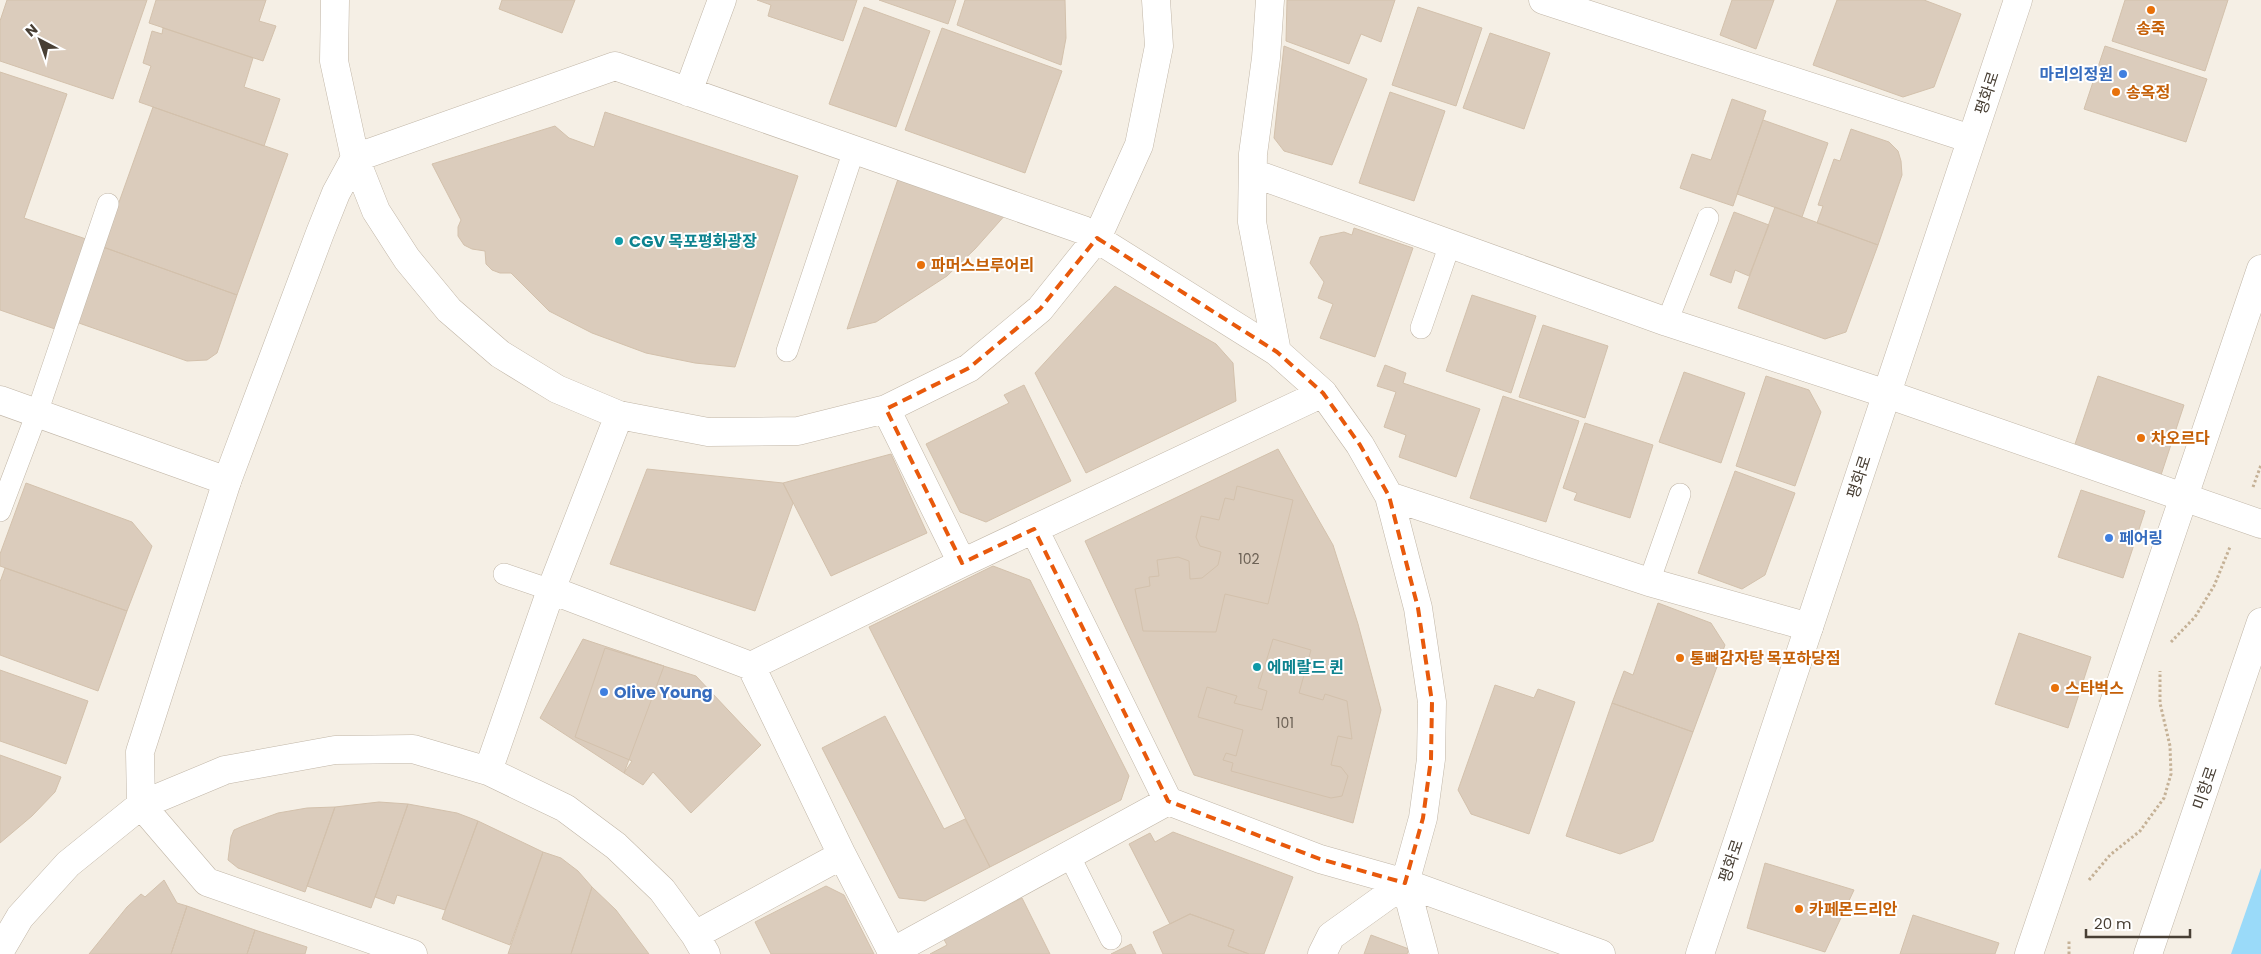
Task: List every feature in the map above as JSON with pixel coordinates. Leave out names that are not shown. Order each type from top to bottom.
[{"type":"street","points":[[335,0],[334,61],[355,158],[376,211],[407,259],[449,310],[500,354],[557,390],[619,415],[708,432],[798,430],[886,409],[969,368],[1040,310],[1097,238],[1139,145],[1159,46],[1156,0]]},
{"type":"street","points":[[688,92],[722,0]]},
{"type":"street","points":[[1270,0],[1266,58],[1253,154],[1252,222],[1277,352]]},
{"type":"street","points":[[1543,0],[1971,139]]},
{"type":"street","name":"평화로","points":[[1700,954],[2018,0]]},
{"type":"street","points":[[413,954],[207,882],[141,805],[140,752],[227,481],[320,233],[336,193],[355,158],[615,66],[1083,230],[1277,352],[1323,393],[1360,445],[1389,496],[1418,608],[1432,702],[1431,759],[1423,818],[1405,883],[1424,954]]},
{"type":"street","points":[[1253,173],[1667,322],[1887,394],[2251,520]]},
{"type":"street","points":[[2030,954],[2261,269]]},
{"type":"street","points":[[751,666],[962,563],[1323,393]]},
{"type":"street","points":[[0,400],[227,481]]},
{"type":"street","points":[[886,409],[962,563]]},
{"type":"street","points":[[488,771],[551,590],[619,415]]},
{"type":"street","points":[[1389,496],[1649,582],[1809,628]]},
{"type":"street","points":[[1034,529],[1168,801],[1320,859],[1405,883],[1601,954]]},
{"type":"street","points":[[551,590],[751,666],[842,855],[892,952],[1168,801]]},
{"type":"street","name":"미항로","points":[[2148,954],[2261,622]]},
{"type":"street","points":[[0,951],[20,917],[68,864],[141,805],[225,770],[335,750],[413,749],[488,771],[565,808],[616,846],[662,890],[701,944],[842,855]]},
{"type":"street","points":[[1322,954],[1331,936],[1405,883]]},
{"type":"lane","points":[[787,350],[854,150]]},
{"type":"lane","points":[[0,511],[37,413],[108,204]]},
{"type":"lane","points":[[1667,322],[1708,218]]},
{"type":"lane","points":[[1420,328],[1450,244]]},
{"type":"lane","points":[[1649,582],[1680,494]]},
{"type":"lane","points":[[504,574],[551,590]]},
{"type":"lane","points":[[1069,855],[1111,938]]},
{"type":"path","points":[[2168,650],[2171,640],[2195,617],[2251,520]]},
{"type":"path","points":[[2089,881],[2110,855],[2140,832],[2164,798],[2171,774],[2170,746],[2160,703],[2160,668]]},
{"type":"path","points":[[2069,954],[2070,936]]},
{"type":"highlighted area","points":[[1097,238],[1277,352],[1323,393],[1360,445],[1389,496],[1418,608],[1432,702],[1431,759],[1423,818],[1405,883],[1320,859],[1168,801],[1034,529],[962,563],[886,409],[969,368],[1040,309]]},
{"type":"water","points":[[2261,868],[2261,954],[2231,954]]},
{"type":"building","points":[[7,0],[147,0],[113,99],[0,61],[0,21]]},
{"type":"building","points":[[156,0],[266,0],[259,21],[276,26],[263,61],[149,23]]},
{"type":"building","points":[[502,0],[575,0],[562,33],[499,9]]},
{"type":"building","points":[[757,0],[857,0],[843,41],[768,16],[771,5]]},
{"type":"building","points":[[879,0],[956,0],[948,24]]},
{"type":"building","points":[[965,0],[1065,0],[1066,38],[1061,65],[957,25]]},
{"type":"building","points":[[1287,0],[1395,0],[1381,42],[1361,34],[1349,64],[1286,41]]},
{"type":"building","points":[[1732,0],[1774,0],[1756,49],[1720,35]]},
{"type":"building","points":[[1837,0],[1924,0],[1961,14],[1934,87],[1903,97],[1813,65]]},
{"type":"building","points":[[2125,0],[2228,0],[2205,71],[2112,41]]},
{"type":"building","points":[[864,7],[930,31],[896,127],[829,104]]},
{"type":"building","points":[[1418,7],[1482,28],[1456,106],[1392,85]]},
{"type":"building","points":[[163,28],[253,58],[244,87],[280,99],[264,146],[139,102],[151,66],[143,63],[152,31],[162,34]]},
{"type":"building","points":[[942,28],[1062,71],[1025,173],[905,130]]},
{"type":"building","points":[[1490,33],[1550,53],[1524,129],[1463,108]]},
{"type":"building","points":[[1284,46],[1367,79],[1332,165],[1284,151],[1274,138]]},
{"type":"building","points":[[2105,46],[2207,79],[2186,142],[2084,109]]},
{"type":"building","points":[[0,72],[67,94],[24,218],[86,239],[55,329],[0,310]]},
{"type":"building","points":[[1390,92],[1445,111],[1414,201],[1359,183]]},
{"type":"building","points":[[1732,99],[1766,111],[1733,206],[1680,188],[1692,154],[1711,160]]},
{"type":"building","points":[[153,107],[288,154],[237,295],[103,247]]},
{"type":"building","name":"CGV 목포평화광장","points":[[605,112],[798,176],[735,367],[695,363],[646,353],[592,333],[549,311],[511,273],[500,273],[492,270],[486,264],[485,251],[472,249],[464,245],[458,236],[458,227],[461,220],[432,164],[555,126],[569,138],[594,147]]},
{"type":"building","points":[[1763,120],[1828,143],[1802,217],[1737,194]]},
{"type":"building","points":[[1851,129],[1889,142],[1898,151],[1901,161],[1902,175],[1878,245],[1817,223],[1823,206],[1818,205],[1834,159],[1840,161]]},
{"type":"building","points":[[898,179],[1007,213],[975,249],[947,276],[876,322],[847,329]]},
{"type":"building","points":[[1775,207],[1878,245],[1846,332],[1825,339],[1738,308]]},
{"type":"building","points":[[1734,212],[1769,225],[1749,276],[1735,270],[1731,283],[1710,275]]},
{"type":"building","points":[[1354,228],[1413,248],[1375,357],[1320,338],[1333,304],[1318,298],[1324,282],[1310,263],[1320,237],[1344,232],[1352,235]]},
{"type":"building","points":[[103,247],[237,295],[217,353],[207,360],[187,361],[76,322]]},
{"type":"building","points":[[1115,286],[1216,344],[1233,363],[1236,401],[1086,473],[1035,373]]},
{"type":"building","points":[[1472,295],[1536,316],[1511,393],[1446,371]]},
{"type":"building","points":[[1543,325],[1608,346],[1585,418],[1519,397]]},
{"type":"building","points":[[1385,365],[1406,373],[1403,383],[1480,409],[1456,477],[1399,457],[1406,435],[1384,427],[1396,392],[1377,386]]},
{"type":"building","points":[[1684,372],[1745,393],[1721,463],[1659,442]]},
{"type":"building","points":[[1766,376],[1809,390],[1821,412],[1795,486],[1736,466]]},
{"type":"building","points":[[2098,376],[2184,405],[2161,475],[2074,447]]},
{"type":"building","points":[[1024,385],[1071,481],[986,522],[960,512],[926,444],[1009,403],[1004,395]]},
{"type":"building","points":[[1503,396],[1579,421],[1546,522],[1470,498]]},
{"type":"building","points":[[1585,423],[1653,445],[1630,518],[1574,500],[1577,493],[1563,488]]},
{"type":"building","name":"에메랄드 퀸","points":[[1278,449],[1333,545],[1358,624],[1381,710],[1353,823],[1194,775],[1085,541]]},
{"type":"building","points":[[891,454],[927,533],[831,576],[783,483]]},
{"type":"building","points":[[647,469],[783,483],[793,503],[755,611],[610,564]]},
{"type":"building","points":[[1735,471],[1795,493],[1765,575],[1742,589],[1698,573]]},
{"type":"building","points":[[26,483],[132,522],[152,546],[127,611],[0,566],[0,554]]},
{"type":"building","points":[[1237,486],[1293,500],[1268,604],[1225,594],[1216,632],[1143,631],[1135,589],[1150,586],[1149,577],[1159,576],[1157,560],[1178,557],[1189,561],[1190,579],[1202,578],[1218,565],[1221,552],[1200,546],[1196,537],[1201,516],[1219,520],[1225,498],[1234,500]]},
{"type":"building","points":[[2081,490],[2145,511],[2123,578],[2058,557]]},
{"type":"building","points":[[993,566],[1030,580],[1129,776],[1121,800],[990,867],[869,627]]},
{"type":"building","points":[[5,568],[127,611],[98,691],[0,655],[0,582]]},
{"type":"building","name":"통뼈감자탕 목포하당점","points":[[1658,603],[1711,623],[1725,645],[1693,732],[1612,703],[1624,671],[1633,675]]},
{"type":"building","points":[[2019,633],[2091,657],[2068,728],[1995,704]]},
{"type":"building","name":"Olive Young","points":[[583,639],[664,666],[624,773],[540,718]]},
{"type":"building","points":[[1273,639],[1311,650],[1299,693],[1323,700],[1325,694],[1347,701],[1352,739],[1338,736],[1331,765],[1341,767],[1348,776],[1342,796],[1331,798],[1231,771],[1233,763],[1223,760],[1226,753],[1236,756],[1243,730],[1198,717],[1207,687],[1237,696],[1234,703],[1262,710],[1267,691],[1258,688]]},
{"type":"building","points":[[605,648],[696,676],[761,745],[691,813],[653,772],[643,785],[624,773],[632,761],[575,737]]},
{"type":"building","points":[[0,670],[88,701],[66,764],[0,741]]},
{"type":"building","points":[[1495,685],[1534,698],[1538,689],[1575,702],[1529,834],[1471,814],[1458,790]]},
{"type":"building","points":[[1612,703],[1693,732],[1653,841],[1620,854],[1566,836]]},
{"type":"building","points":[[885,716],[944,829],[965,819],[990,867],[925,901],[899,898],[822,748]]},
{"type":"building","points":[[0,755],[61,777],[55,792],[32,816],[0,843]]},
{"type":"building","points":[[379,802],[408,804],[371,908],[307,886],[335,807]]},
{"type":"building","points":[[408,804],[457,813],[478,821],[445,910],[397,895],[394,904],[375,897]]},
{"type":"building","points":[[335,807],[305,892],[238,868],[228,860],[231,837],[234,830],[278,813],[307,808]]},
{"type":"building","points":[[478,821],[543,852],[510,945],[442,919]]},
{"type":"building","points":[[1173,832],[1293,877],[1264,954],[1249,954],[1228,946],[1234,930],[1190,914],[1170,924],[1129,844],[1150,833],[1155,842]]},
{"type":"building","points":[[543,852],[561,858],[578,871],[592,887],[571,954],[508,954]]},
{"type":"building","name":"카페몬드리안","points":[[1765,863],[1854,890],[1825,952],[1747,928]]},
{"type":"building","points":[[164,880],[177,903],[187,906],[171,954],[89,954],[127,907],[141,894],[145,897]]},
{"type":"building","points":[[826,886],[844,895],[874,954],[771,954],[755,922]]},
{"type":"building","points":[[592,887],[616,910],[649,954],[571,954]]},
{"type":"building","points":[[1022,898],[1050,954],[930,954],[947,945],[941,934],[979,919]]},
{"type":"building","points":[[187,906],[255,930],[247,954],[171,954]]},
{"type":"building","points":[[1190,914],[1234,930],[1228,946],[1249,954],[1163,954],[1153,932]]},
{"type":"building","points":[[1913,915],[1999,943],[1995,954],[1900,954]]},
{"type":"building","points":[[255,930],[307,947],[305,954],[247,954]]},
{"type":"building","points":[[1371,935],[1409,949],[1407,954],[1364,954]]},
{"type":"building","points":[[1131,944],[1136,954],[1111,954]]},
{"type":"place","name":"송죽","points":[[2151,10]]},
{"type":"place","name":"마리의정원","points":[[2123,74]]},
{"type":"place","name":"송옥정","points":[[2116,92]]},
{"type":"place","name":"CGV 목포평화광장","points":[[619,241]]},
{"type":"place","name":"파머스브루어리","points":[[921,265]]},
{"type":"place","name":"차오르다","points":[[2141,438]]},
{"type":"place","name":"페어링","points":[[2109,538]]},
{"type":"place","name":"통뼈감자탕 목포하당점","points":[[1680,658]]},
{"type":"place","name":"에메랄드 퀸","points":[[1257,667]]},
{"type":"place","name":"스타벅스","points":[[2055,688]]},
{"type":"place","name":"Olive Young","points":[[604,692]]},
{"type":"place","name":"카페몬드리안","points":[[1799,909]]}]
